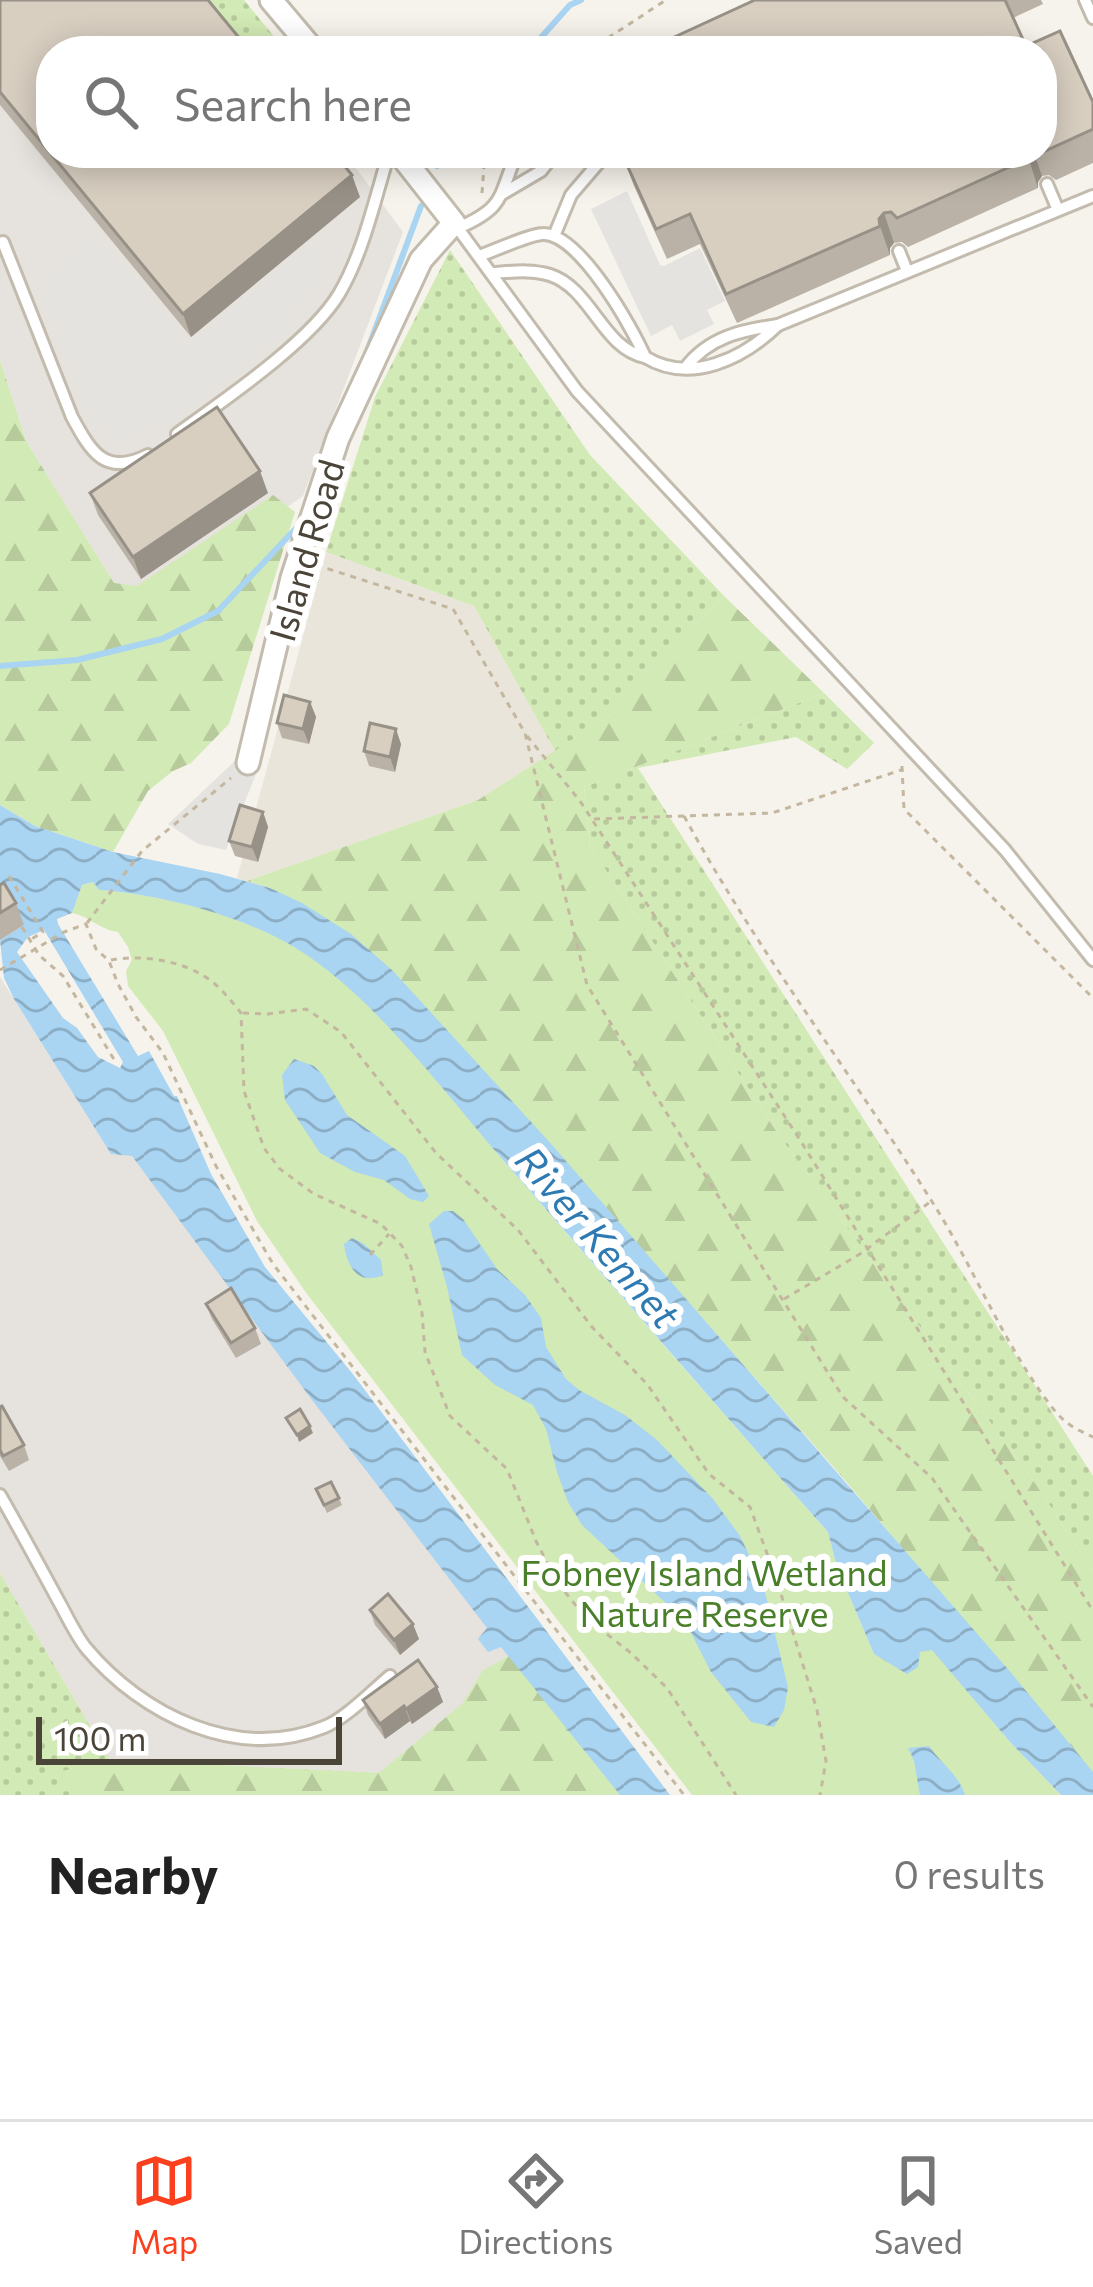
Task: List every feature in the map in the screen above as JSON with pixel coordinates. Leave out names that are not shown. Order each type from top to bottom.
[{"type":"street","points":[[271,0],[301,36]]},
{"type":"street","points":[[410,168],[456,225]]},
{"type":"street","name":"Island Road","points":[[248,763],[298,560],[338,438],[422,260],[456,225]]},
{"type":"lane","points":[[1085,0],[1093,18]]},
{"type":"lane","points":[[3,242],[84,439],[108,462],[133,463],[210,411],[325,313],[347,278],[384,168]]},
{"type":"lane","points":[[512,168],[502,194],[485,215],[456,225],[577,391],[1005,850],[1093,960]]},
{"type":"lane","points":[[502,194],[543,168]]},
{"type":"lane","points":[[554,236],[571,195],[594,168]]},
{"type":"lane","points":[[1047,184],[1058,210]]},
{"type":"lane","points":[[686,367],[701,350],[738,331],[783,323],[1093,196]]},
{"type":"lane","points":[[479,256],[535,235],[554,236],[587,265],[632,327],[645,357]]},
{"type":"lane","points":[[899,251],[908,271]]},
{"type":"lane","points":[[491,273],[543,272],[557,277],[617,341],[634,355],[656,363],[711,368],[754,347],[783,323]]},
{"type":"lane","points":[[779,306],[783,323]]},
{"type":"lane","points":[[0,1495],[83,1644],[115,1679],[157,1709],[208,1733],[249,1739],[289,1736],[327,1726],[390,1676]]},
{"type":"path","points":[[611,36],[666,0]]},
{"type":"path","points":[[482,196],[484,168]]},
{"type":"path","points":[[298,560],[453,609],[525,734],[592,819],[867,1246],[1093,1611]]},
{"type":"path","points":[[525,734],[587,985],[843,1397],[932,1478],[1093,1707]]},
{"type":"path","points":[[1,970],[86,924],[142,851],[248,763]]},
{"type":"path","points":[[592,819],[772,813],[902,770],[904,809],[1093,998]]},
{"type":"path","points":[[685,816],[741,912],[932,1201],[1044,1396],[1068,1426],[1093,1437]]},
{"type":"path","points":[[9,876],[43,932],[29,939]]},
{"type":"path","points":[[86,924],[97,949],[110,961],[136,1017],[163,1053],[216,1166],[273,1264],[684,1795]]},
{"type":"path","points":[[22,927],[35,949],[63,976],[115,1061]]},
{"type":"path","points":[[110,961],[131,956],[173,963],[212,981],[242,1013],[244,1091],[264,1148],[280,1169],[314,1194],[381,1224],[402,1246],[422,1313],[425,1352],[450,1416],[507,1469],[557,1582],[585,1618],[667,1688],[736,1795]]},
{"type":"path","points":[[242,1013],[306,1009],[341,1032],[436,1153],[518,1230],[592,1327],[647,1384],[709,1474],[750,1507],[817,1710],[826,1761],[820,1795]]},
{"type":"path","points":[[783,1300],[860,1254],[932,1201]]},
{"type":"path","points":[[370,1255],[390,1233]]},
{"type":"shaded area","points":[[0,0],[36,36],[36,168],[356,168],[403,232],[303,496],[133,614],[26,441],[0,360]]},
{"type":"shaded area","points":[[627,191],[660,265],[700,248],[725,301],[707,310],[714,324],[680,341],[672,325],[651,336],[591,209]]},
{"type":"shaded area","points":[[96,235],[188,345],[309,247],[330,273],[280,317],[287,327],[167,427],[157,416],[121,446],[79,395],[84,391],[74,379],[79,373],[60,349],[65,344],[56,332],[61,328],[41,303],[48,296],[38,283]]},
{"type":"shaded area","points":[[326,552],[474,606],[555,751],[478,800],[247,881],[237,878]]},
{"type":"shaded area","points":[[237,759],[259,766],[226,850],[198,844],[168,824]]},
{"type":"shaded area","points":[[0,977],[111,1154],[132,1156],[488,1628],[478,1639],[501,1647],[509,1656],[483,1670],[463,1703],[379,1773],[110,1760],[0,1573]]},
{"type":"green space","points":[[198,0],[244,0],[274,36],[228,36]]},
{"type":"green space","points":[[450,250],[590,455],[724,596],[612,714],[555,751],[474,606],[326,552],[375,397]]},
{"type":"green space","points":[[0,360],[26,441],[114,583],[137,586],[273,495],[295,512],[229,724],[191,763],[148,791],[113,852],[35,826],[0,805]]},
{"type":"green space","points":[[724,596],[824,693],[584,787],[590,846],[780,1137],[1035,1483],[1093,1571],[1093,1773],[651,1260],[270,888],[247,881],[478,800],[612,714]]},
{"type":"green space","points":[[824,693],[874,743],[847,769],[796,737],[638,768],[1093,1476],[1093,1571],[1035,1483],[780,1137],[590,846],[584,787]]},
{"type":"green space","name":"Fobney Island Wetland Nature Reserve","points":[[94,882],[100,890],[176,902],[255,927],[300,950],[355,993],[408,1047],[828,1532],[837,1567],[874,1654],[932,1649],[1061,1795],[692,1795],[307,1294],[257,1221],[163,1031],[128,986],[126,971],[132,960],[128,947],[118,932],[72,913],[82,885]]},
{"type":"green space","points":[[0,1573],[110,1760],[379,1773],[463,1703],[483,1670],[509,1656],[620,1795],[0,1795]]},
{"type":"green space","points":[[509,1656],[620,1795],[85,1795],[62,1771],[110,1760],[379,1773],[463,1703],[483,1670]]},
{"type":"water","name":"River Kennet","points":[[0,805],[35,826],[113,852],[270,888],[351,934],[393,971],[553,1146],[1013,1675],[1093,1772],[1093,1795],[1061,1795],[932,1650],[920,1652],[918,1667],[907,1674],[874,1654],[837,1567],[828,1532],[354,993],[299,950],[255,927],[176,902],[99,890],[93,882],[82,885],[72,913],[57,919],[58,924],[138,1056],[149,1051],[177,1096],[211,1174],[265,1267],[352,1373],[670,1795],[620,1795],[501,1647],[488,1652],[478,1639],[487,1628],[132,1156],[111,1154],[4,978],[0,940],[24,925],[0,912]],"holes":[[[44,930],[123,1062],[120,1068],[98,1057],[77,1028],[63,1018],[17,952],[28,937]]]},
{"type":"water","points":[[294,1059],[314,1066],[347,1115],[405,1156],[429,1196],[423,1202],[320,1153],[285,1100],[282,1075]]},
{"type":"water","points":[[444,1211],[463,1219],[497,1269],[525,1295],[541,1318],[546,1347],[566,1379],[657,1440],[713,1499],[740,1536],[763,1584],[788,1687],[784,1710],[774,1727],[751,1722],[711,1672],[685,1621],[582,1525],[568,1502],[546,1429],[533,1405],[495,1385],[462,1355],[429,1224]]},
{"type":"water","points":[[352,1238],[381,1260],[383,1275],[367,1278],[355,1272],[344,1244]]},
{"type":"water","points":[[929,1746],[965,1795],[920,1795],[908,1748]]},
{"type":"building","points":[[0,0],[208,0],[238,36],[36,36],[36,136],[0,92]]},
{"type":"building","points":[[755,0],[1005,0],[1021,36],[677,36]]},
{"type":"building","points":[[1060,31],[1093,102],[1093,129],[1057,146],[1057,36],[1049,36]]},
{"type":"building","points":[[63,168],[346,168],[352,175],[183,314]]},
{"type":"building","points":[[628,168],[1007,168],[897,218],[884,213],[880,226],[726,294],[690,214],[656,229]]},
{"type":"building","points":[[217,407],[260,471],[133,557],[90,493]]},
{"type":"building","points":[[284,695],[310,702],[303,729],[277,723]]},
{"type":"building","points":[[370,723],[396,729],[390,757],[364,751]]},
{"type":"building","points":[[240,805],[263,812],[252,847],[229,841]]},
{"type":"building","points":[[4,883],[16,903],[0,913],[0,885]]},
{"type":"building","points":[[231,1288],[255,1328],[231,1343],[206,1304]]},
{"type":"building","points":[[2,1406],[24,1445],[3,1456],[0,1450]]},
{"type":"building","points":[[300,1409],[310,1426],[297,1435],[286,1418]]},
{"type":"building","points":[[331,1482],[339,1498],[324,1505],[316,1489]]},
{"type":"building","points":[[388,1594],[413,1624],[394,1640],[370,1610]]},
{"type":"building","points":[[418,1660],[437,1687],[380,1724],[363,1700]]},
{"type":"waterway","points":[[542,36],[570,5],[581,0]]},
{"type":"waterway","points":[[366,354],[421,206]]},
{"type":"waterway","points":[[0,666],[77,660],[162,639],[218,611],[301,523]]}]
